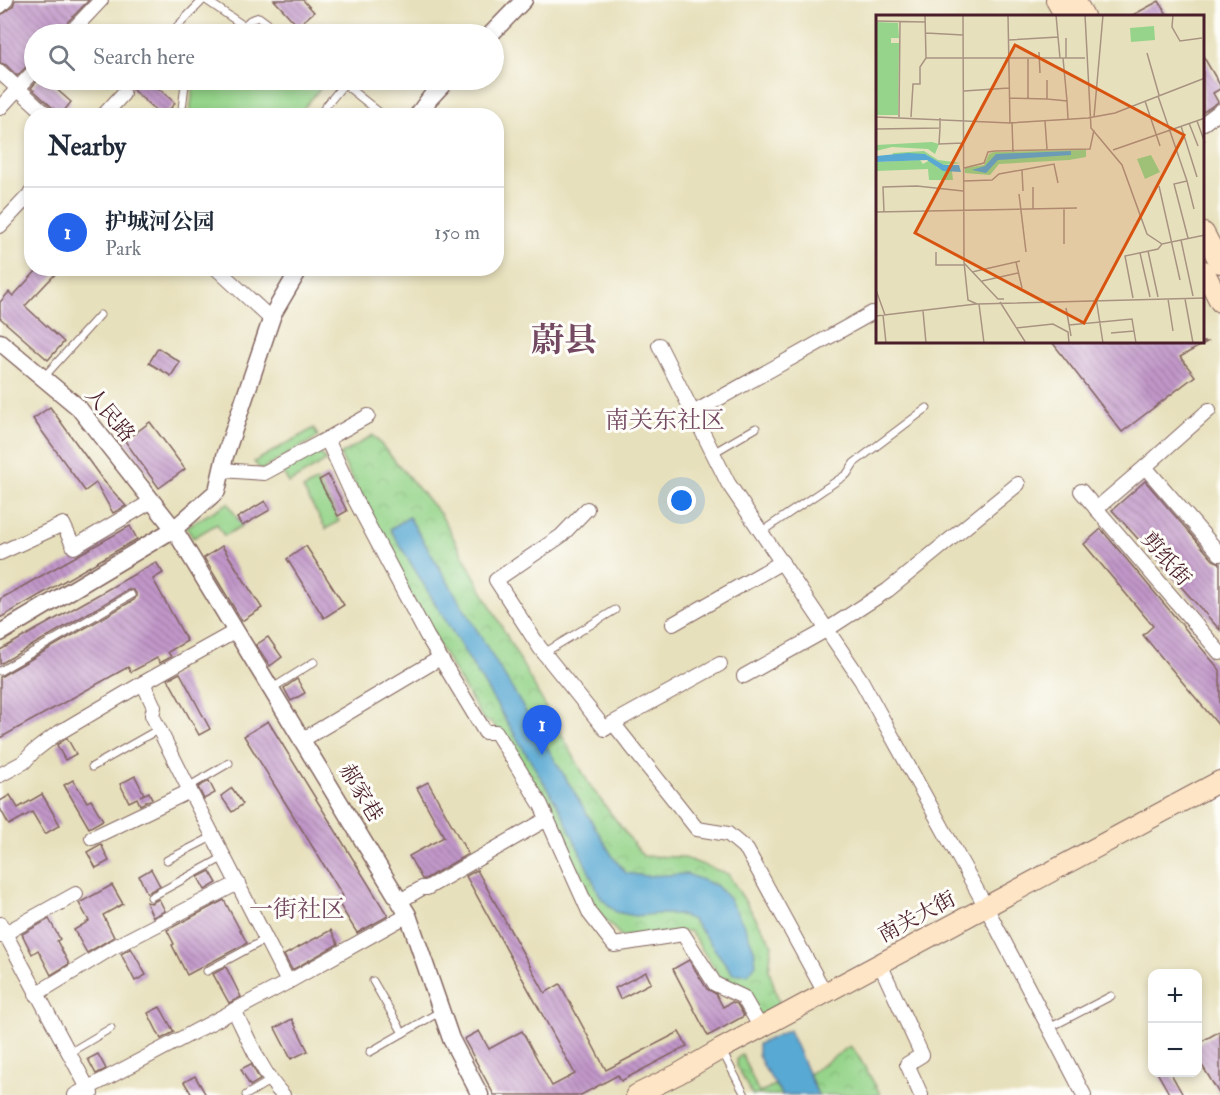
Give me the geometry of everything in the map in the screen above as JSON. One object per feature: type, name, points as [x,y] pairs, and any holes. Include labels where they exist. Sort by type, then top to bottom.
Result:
[{"type":"main road","points":[[1065,5],[1082,15]]},
{"type":"main road","points":[[1205,237],[1220,263]]},
{"type":"main road","points":[[1205,275],[1220,302]]},
{"type":"main road","name":"南关大街","points":[[636,1095],[1220,781]]},
{"type":"street","points":[[0,6],[6,0]]},
{"type":"street","points":[[78,24],[101,0]]},
{"type":"street","points":[[501,24],[524,0]]},
{"type":"street","points":[[0,72],[39,108]]},
{"type":"street","points":[[0,108],[24,82]]},
{"type":"street","points":[[423,108],[438,90]]},
{"type":"street","points":[[110,108],[123,94]]},
{"type":"street","points":[[1205,122],[1220,111]]},
{"type":"street","points":[[0,226],[24,200]]},
{"type":"street","points":[[225,276],[271,319]]},
{"type":"street","points":[[0,633],[174,529],[217,491],[225,456],[271,319],[295,276]]},
{"type":"street","points":[[693,413],[872,313]]},
{"type":"street","name":"人民路","points":[[0,342],[78,407],[174,529]]},
{"type":"street","points":[[659,345],[728,483],[861,680],[986,907],[1084,1095]]},
{"type":"street","points":[[1096,509],[1209,410]]},
{"type":"street","points":[[222,470],[264,473],[368,416]]},
{"type":"street","points":[[327,439],[353,496],[440,658],[485,732],[496,732],[541,805],[590,914],[614,945],[683,934],[715,984],[743,997],[761,1028]]},
{"type":"street","points":[[1145,467],[1220,554]]},
{"type":"street","points":[[744,676],[828,629],[888,590],[1018,484]]},
{"type":"street","name":"剪纸街","points":[[1081,491],[1220,653]]},
{"type":"street","points":[[0,553],[63,524],[74,547],[152,501]]},
{"type":"street","points":[[587,509],[561,536],[496,580],[544,653],[605,729],[720,664]]},
{"type":"street","name":"郝家巷","points":[[174,529],[404,908],[451,1040],[480,1095]]},
{"type":"street","points":[[673,624],[782,562]]},
{"type":"street","points":[[0,775],[24,762],[55,735],[236,631]]},
{"type":"street","points":[[302,740],[440,658]]},
{"type":"street","points":[[143,683],[154,707],[152,715],[288,981]]},
{"type":"street","points":[[613,723],[698,829],[728,834],[747,850],[825,993]]},
{"type":"street","points":[[92,838],[189,789]]},
{"type":"street","points":[[75,894],[2,931],[69,1053],[85,1093],[288,981],[404,908],[422,888],[426,888],[547,819]]},
{"type":"street","points":[[36,994],[112,948],[238,883]]},
{"type":"street","points":[[880,964],[922,1055],[907,1064],[921,1095]]},
{"type":"street","points":[[234,1010],[258,1058],[276,1089],[283,1095]]},
{"type":"lane","points":[[180,24],[204,0],[241,24]]},
{"type":"lane","points":[[246,24],[249,20],[259,17],[268,24]]},
{"type":"lane","points":[[182,108],[184,90]]},
{"type":"lane","points":[[323,108],[336,90]]},
{"type":"lane","points":[[351,90],[374,108]]},
{"type":"lane","points":[[42,378],[100,315]]},
{"type":"lane","points":[[761,532],[847,474],[854,463],[927,408]]},
{"type":"lane","points":[[713,453],[756,428]]},
{"type":"lane","points":[[0,671],[131,595]]},
{"type":"lane","points":[[544,653],[615,610]]},
{"type":"lane","points":[[271,689],[314,662]]},
{"type":"lane","points":[[92,766],[159,729]]},
{"type":"lane","points":[[189,789],[229,763]]},
{"type":"lane","points":[[167,861],[214,836]]},
{"type":"lane","points":[[151,897],[224,857]]},
{"type":"lane","points":[[207,971],[266,939]]},
{"type":"lane","points":[[373,981],[403,1033]]},
{"type":"lane","points":[[1049,1028],[1111,996]]},
{"type":"lane","points":[[370,1052],[441,1011]]},
{"type":"lane","points":[[69,1053],[111,1028]]},
{"type":"lane","points":[[721,1049],[745,1095]]},
{"type":"lane","points":[[246,1095],[271,1080]]},
{"type":"green space","points":[[193,90],[319,90],[304,108],[191,108]]},
{"type":"green space","points":[[314,428],[318,437],[261,470],[254,462]]},
{"type":"green space","points":[[373,435],[441,515],[591,787],[643,856],[682,857],[728,874],[772,944],[769,970],[780,1005],[759,1016],[743,989],[723,982],[690,931],[622,937],[598,912],[582,885],[549,815],[492,722],[484,721],[423,619],[340,455]]},
{"type":"green space","points":[[318,449],[326,461],[289,483],[282,471]]},
{"type":"green space","points":[[317,481],[339,521],[326,529],[303,489]]},
{"type":"green space","points":[[228,503],[242,526],[224,536],[217,524],[193,538],[186,527]]},
{"type":"green space","points":[[850,1046],[881,1095],[818,1095],[809,1074]]},
{"type":"green space","points":[[742,1054],[759,1093],[775,1085],[782,1095],[752,1095],[737,1066],[737,1059]]},
{"type":"water","points":[[409,517],[613,857],[626,873],[646,876],[687,874],[717,886],[729,899],[754,949],[756,964],[748,974],[733,974],[693,920],[677,914],[635,916],[616,912],[601,898],[561,811],[390,529]]},
{"type":"water","points":[[789,1030],[818,1095],[782,1095],[758,1055],[758,1044]]},
{"type":"building","points":[[15,0],[89,0],[66,24],[24,24],[24,69],[17,76],[6,65],[0,63],[0,15],[13,6]]},
{"type":"building","points":[[274,0],[303,0],[314,12],[300,24],[296,24]]},
{"type":"building","points":[[1159,1],[1167,15],[1133,15]]},
{"type":"building","points":[[1205,59],[1220,85],[1220,89],[1213,93],[1218,102],[1205,111]]},
{"type":"building","points":[[33,90],[57,90],[71,102],[66,108],[53,108]]},
{"type":"building","points":[[133,90],[160,90],[175,103],[171,108],[153,108]]},
{"type":"building","points":[[32,276],[53,276],[25,306],[64,342],[48,360],[0,318],[0,302],[9,292],[13,296]]},
{"type":"building","points":[[1054,344],[1203,344],[1180,357],[1195,376],[1122,432]]},
{"type":"building","points":[[158,348],[180,362],[171,376],[149,363]]},
{"type":"building","points":[[50,407],[102,479],[126,506],[113,513],[96,483],[85,491],[33,419]]},
{"type":"building","points":[[150,422],[185,469],[159,488],[125,441]]},
{"type":"building","points":[[328,475],[347,511],[338,516],[319,480]]},
{"type":"building","points":[[1145,481],[1213,560],[1220,563],[1220,630],[1112,510]]},
{"type":"building","points":[[265,501],[270,510],[242,526],[237,518]]},
{"type":"building","points":[[130,526],[137,539],[0,618],[0,599]]},
{"type":"building","points":[[1101,529],[1220,670],[1220,727],[1143,635],[1153,626],[1084,544]]},
{"type":"building","points":[[222,546],[262,608],[242,621],[204,558]]},
{"type":"building","points":[[306,546],[344,605],[324,618],[287,559]]},
{"type":"building","points":[[156,562],[163,573],[153,579],[187,641],[168,652],[171,657],[160,663],[157,658],[131,672],[128,667],[0,738],[0,677],[134,600],[136,593],[128,590],[0,664],[0,650]]},
{"type":"building","points":[[268,637],[282,657],[270,666],[256,645]]},
{"type":"building","points":[[180,673],[210,729],[199,735],[168,679]]},
{"type":"building","points":[[297,679],[305,693],[291,701],[284,688]]},
{"type":"building","points":[[268,721],[388,916],[357,933],[336,899],[343,896],[244,736]]},
{"type":"building","points":[[67,738],[76,754],[65,760],[57,745]]},
{"type":"building","points":[[135,776],[144,794],[140,796],[149,792],[152,799],[140,805],[137,798],[129,802],[120,784]]},
{"type":"building","points":[[73,780],[87,802],[91,800],[103,820],[89,828],[64,785]]},
{"type":"building","points":[[209,781],[215,793],[204,799],[198,787]]},
{"type":"building","points":[[428,782],[468,854],[422,879],[409,856],[444,837],[417,788]]},
{"type":"building","points":[[232,788],[243,804],[232,812],[221,796]]},
{"type":"building","points":[[42,794],[60,825],[45,834],[32,812],[9,825],[0,808],[0,801],[10,795],[18,808]]},
{"type":"building","points":[[101,844],[109,861],[96,868],[87,852]]},
{"type":"building","points":[[151,869],[160,886],[147,893],[139,876]]},
{"type":"building","points":[[477,870],[545,993],[560,984],[606,1070],[679,1032],[687,1046],[621,1081],[618,1075],[581,1095],[494,1095],[464,1039],[479,1031],[489,1049],[522,1031],[552,1086],[575,1074],[466,876]]},
{"type":"building","points":[[210,871],[217,883],[205,890],[198,877]]},
{"type":"building","points":[[112,885],[123,904],[103,915],[114,937],[87,953],[74,930],[89,921],[79,903]]},
{"type":"building","points":[[159,899],[165,911],[153,917],[146,902],[151,903]]},
{"type":"building","points":[[224,900],[247,943],[187,975],[167,930]]},
{"type":"building","points":[[49,919],[60,939],[57,941],[69,964],[51,975],[38,950],[32,954],[22,934]]},
{"type":"building","points":[[331,930],[338,944],[292,970],[284,955]]},
{"type":"building","points":[[131,948],[146,975],[135,981],[121,954]]},
{"type":"building","points":[[689,960],[707,989],[716,994],[723,1007],[732,1002],[737,1004],[744,1016],[708,1036],[673,969]]},
{"type":"building","points":[[226,967],[241,997],[229,1003],[213,974]]},
{"type":"building","points":[[646,972],[651,983],[620,999],[615,988]]},
{"type":"building","points":[[160,1007],[174,1032],[161,1039],[148,1013]]},
{"type":"building","points":[[292,1019],[308,1051],[291,1059],[275,1028]]},
{"type":"building","points":[[1220,1031],[1220,1095],[1202,1065],[1202,1041]]},
{"type":"building","points":[[98,1054],[106,1069],[96,1074],[88,1059]]},
{"type":"building","points":[[251,1064],[260,1080],[250,1086],[241,1069]]},
{"type":"building","points":[[195,1076],[206,1095],[192,1095],[184,1082]]},
{"type":"building","points":[[1160,1077],[1173,1077],[1183,1095],[1170,1095]]},
{"type":"place","name":"护城河公园","points":[[542,755]]},
{"type":"district","name":"蔚县","points":[[564,340]]},
{"type":"district","name":"南关东社区","points":[[665,420]]},
{"type":"district","name":"一街社区","points":[[297,909]]}]
